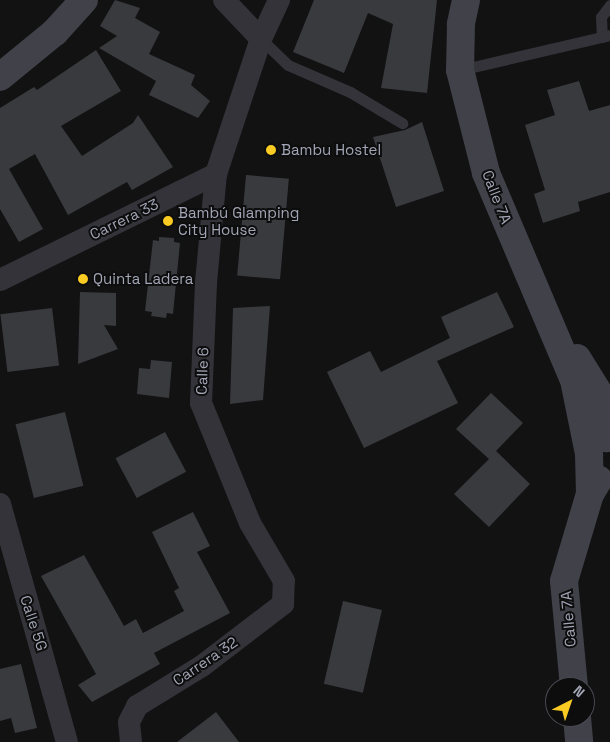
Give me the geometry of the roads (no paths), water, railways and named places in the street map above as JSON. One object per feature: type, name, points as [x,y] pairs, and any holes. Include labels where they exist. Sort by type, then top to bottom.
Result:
[{"type":"main road","points":[[0,77],[55,32],[84,0]]},
{"type":"main road","name":"Calle 7A","points":[[466,0],[461,24],[461,62],[486,173],[557,334],[601,411],[589,454],[590,494],[564,581],[573,677]]},
{"type":"main road","points":[[578,727],[579,742]]},
{"type":"street","points":[[224,0],[261,39]]},
{"type":"street","points":[[216,174],[261,39],[279,0]]},
{"type":"street","name":"Carrera 33","points":[[0,280],[216,174]]},
{"type":"street","name":"Calle 6","points":[[216,174],[206,283],[201,403],[250,524],[284,580]]},
{"type":"street","name":"Calle 5G","points":[[0,504],[67,742]]},
{"type":"street","name":"Carrera 32","points":[[131,742],[129,722],[137,706],[202,666],[270,616],[283,604],[284,580]]},
{"type":"lane","points":[[461,62],[606,36],[600,17],[610,5]]},
{"type":"lane","points":[[261,39],[288,65],[350,92],[402,123]]},
{"type":"place","name":"Bambu Hostel","points":[[271,150]]},
{"type":"place","name":"Bambú Glamping City House","points":[[168,221]]},
{"type":"place","name":"Quinta Ladera","points":[[83,279]]}]
